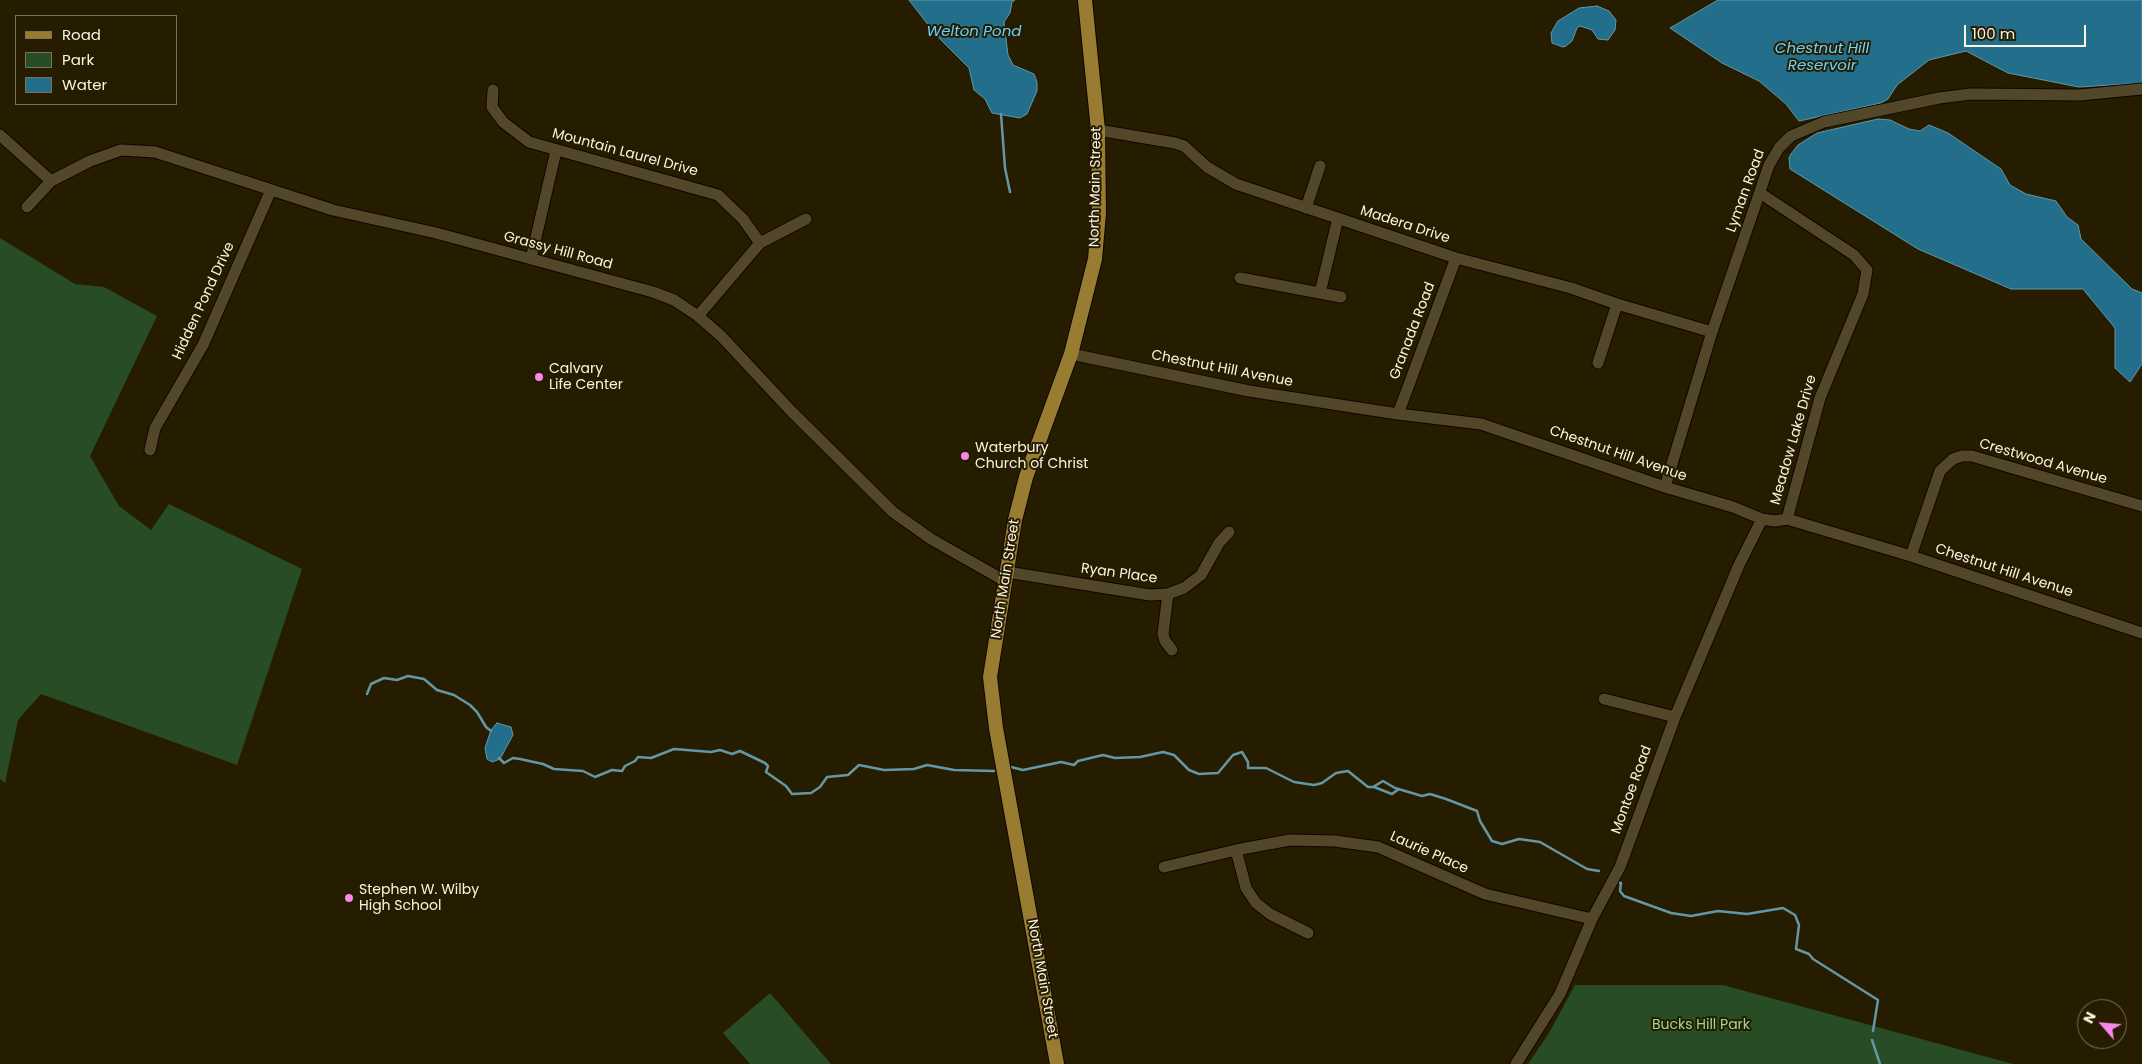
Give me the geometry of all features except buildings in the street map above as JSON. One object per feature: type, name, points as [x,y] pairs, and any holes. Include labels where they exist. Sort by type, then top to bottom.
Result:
[{"type":"main road","name":"North Main Street","points":[[1057,1064],[996,728],[990,677],[1015,520],[1026,477],[1071,354],[1095,258],[1099,213],[1098,130],[1093,101],[1092,56],[1085,0]]},
{"type":"street","name":"Lyman Road","points":[[1664,487],[1712,332],[1769,165],[1779,148],[1801,131],[1824,122],[1955,96],[2080,95],[2142,89]]},
{"type":"street","name":"Mountain Laurel Drive","points":[[493,90],[492,107],[503,122],[528,142],[718,195],[743,219],[760,243]]},
{"type":"street","name":"Madera Drive","points":[[1098,130],[1175,142],[1184,146],[1208,167],[1236,184],[1456,258],[1571,288],[1617,304],[1712,332]]},
{"type":"street","points":[[0,135],[51,181]]},
{"type":"street","name":"Grassy Hill Road","points":[[27,207],[51,181],[90,161],[121,150],[142,150],[185,160],[333,210],[436,233],[653,292],[674,300],[698,316],[721,336],[791,411],[893,512],[925,536],[1006,577]]},
{"type":"street","points":[[531,259],[556,151]]},
{"type":"street","points":[[1306,208],[1320,166]]},
{"type":"street","name":"Hidden Pond Drive","points":[[150,450],[155,428],[203,345],[271,190]]},
{"type":"street","name":"Meadow Lake Drive","points":[[1760,193],[1854,255],[1867,270],[1863,294],[1820,398],[1787,519]]},
{"type":"street","points":[[1320,293],[1338,218]]},
{"type":"street","points":[[698,316],[760,243],[806,219]]},
{"type":"street","name":"Granada Road","points":[[1398,414],[1456,258]]},
{"type":"street","points":[[1240,278],[1341,297]]},
{"type":"street","points":[[1598,363],[1617,304]]},
{"type":"street","name":"Chestnut Hill Avenue","points":[[1071,354],[1249,391],[1490,426],[1664,487],[1733,507],[1762,519],[1775,521],[1787,519],[1911,556],[2142,633]]},
{"type":"street","name":"Crestwood Avenue","points":[[1911,556],[1940,471],[1953,459],[1962,456],[1972,456],[2142,506]]},
{"type":"street","name":"Montoe Road","points":[[1516,1064],[1560,994],[1592,919],[1620,867],[1675,717],[1739,565],[1762,519]]},
{"type":"street","name":"Ryan Place","points":[[1006,577],[1150,595],[1168,594],[1184,588],[1201,575],[1219,543],[1229,532]]},
{"type":"street","points":[[1168,594],[1164,634],[1165,641],[1172,650]]},
{"type":"street","points":[[1604,699],[1675,717]]},
{"type":"street","name":"Laurie Place","points":[[1164,867],[1236,850],[1290,840],[1335,841],[1378,847],[1486,894],[1592,919]]},
{"type":"street","points":[[1236,850],[1246,888],[1256,903],[1270,914],[1308,933]]},
{"type":"green space","points":[[0,238],[75,284],[104,287],[157,316],[90,456],[119,506],[151,530],[169,504],[302,569],[237,765],[41,694],[18,720],[5,783],[0,779]]},
{"type":"green space","name":"Bucks Hill Park","points":[[1575,985],[1723,985],[2013,1064],[1528,1064],[1549,1033]]},
{"type":"green space","points":[[770,993],[831,1064],[750,1064],[723,1033]]},
{"type":"water","name":"Welton Pond","points":[[909,0],[1015,0],[1012,2],[1010,13],[1004,22],[1008,55],[1013,65],[1034,74],[1037,82],[1037,91],[1027,114],[1020,118],[992,113],[985,99],[974,90],[969,68],[936,35]]},
{"type":"water","name":"Chestnut Hill Reservoir","points":[[1718,0],[2142,0],[2142,83],[2079,87],[2008,73],[1966,51],[1929,60],[1897,85],[1888,99],[1881,103],[1799,121],[1786,104],[1759,81],[1722,63],[1670,28]]},
{"type":"water","points":[[1597,6],[1609,11],[1616,20],[1615,30],[1608,40],[1598,39],[1592,30],[1580,26],[1577,28],[1572,41],[1566,46],[1563,47],[1552,43],[1551,33],[1558,21],[1579,8]]},
{"type":"water","points":[[1878,119],[1890,120],[1909,129],[1920,131],[1929,125],[1948,133],[2001,169],[2010,185],[2026,194],[2056,201],[2067,217],[2078,225],[2081,239],[2132,289],[2142,293],[2142,364],[2130,382],[2115,368],[2115,328],[2083,289],[2011,289],[1918,249],[1790,169],[1789,158],[1791,154],[1798,145],[1817,133]]},
{"type":"water","points":[[497,723],[511,727],[513,735],[500,759],[492,762],[487,759],[485,748],[491,730]]},
{"type":"waterway","points":[[1001,114],[1005,168],[1010,192]]},
{"type":"waterway","points":[[367,694],[371,684],[384,678],[397,680],[408,676],[424,679],[437,690],[454,695],[470,705],[491,731]]},
{"type":"waterway","points":[[499,758],[504,763],[513,758],[520,759],[543,764],[554,769],[583,771],[595,777],[612,770],[622,771],[625,766],[635,761],[638,757],[651,758],[674,749],[711,752],[720,750],[732,754],[740,751],[765,763],[768,766],[766,772],[786,786],[792,794],[811,793],[820,787],[827,777],[848,775],[859,765],[884,770],[914,769],[927,765],[954,770],[994,771]]},
{"type":"waterway","points":[[1011,767],[1023,770],[1061,762],[1074,765],[1078,761],[1103,755],[1115,758],[1140,757],[1163,752],[1174,755],[1189,770],[1199,774],[1218,773],[1233,755],[1242,752],[1248,762],[1248,768],[1266,768],[1294,782],[1314,785],[1322,783],[1336,773],[1348,771],[1368,787],[1373,787],[1383,781],[1395,788],[1422,796],[1430,794],[1446,799],[1477,811],[1480,821],[1492,841],[1502,844],[1519,839],[1540,842],[1587,869],[1599,871]]},
{"type":"waterway","points":[[1374,787],[1392,794],[1399,789]]},
{"type":"waterway","points":[[1618,882],[1621,883],[1620,891],[1624,896],[1671,913],[1691,916],[1718,911],[1747,914],[1783,908],[1795,915],[1799,925],[1796,949],[1809,954],[1813,959],[1878,1000],[1873,1031]]},
{"type":"waterway","points":[[1872,1040],[1880,1064]]},
{"type":"place","name":"Calvary Life Center","points":[[539,377]]},
{"type":"place","name":"Waterbury Church of Christ","points":[[965,456]]},
{"type":"place","name":"Stephen W. Wilby High School","points":[[349,898]]}]
